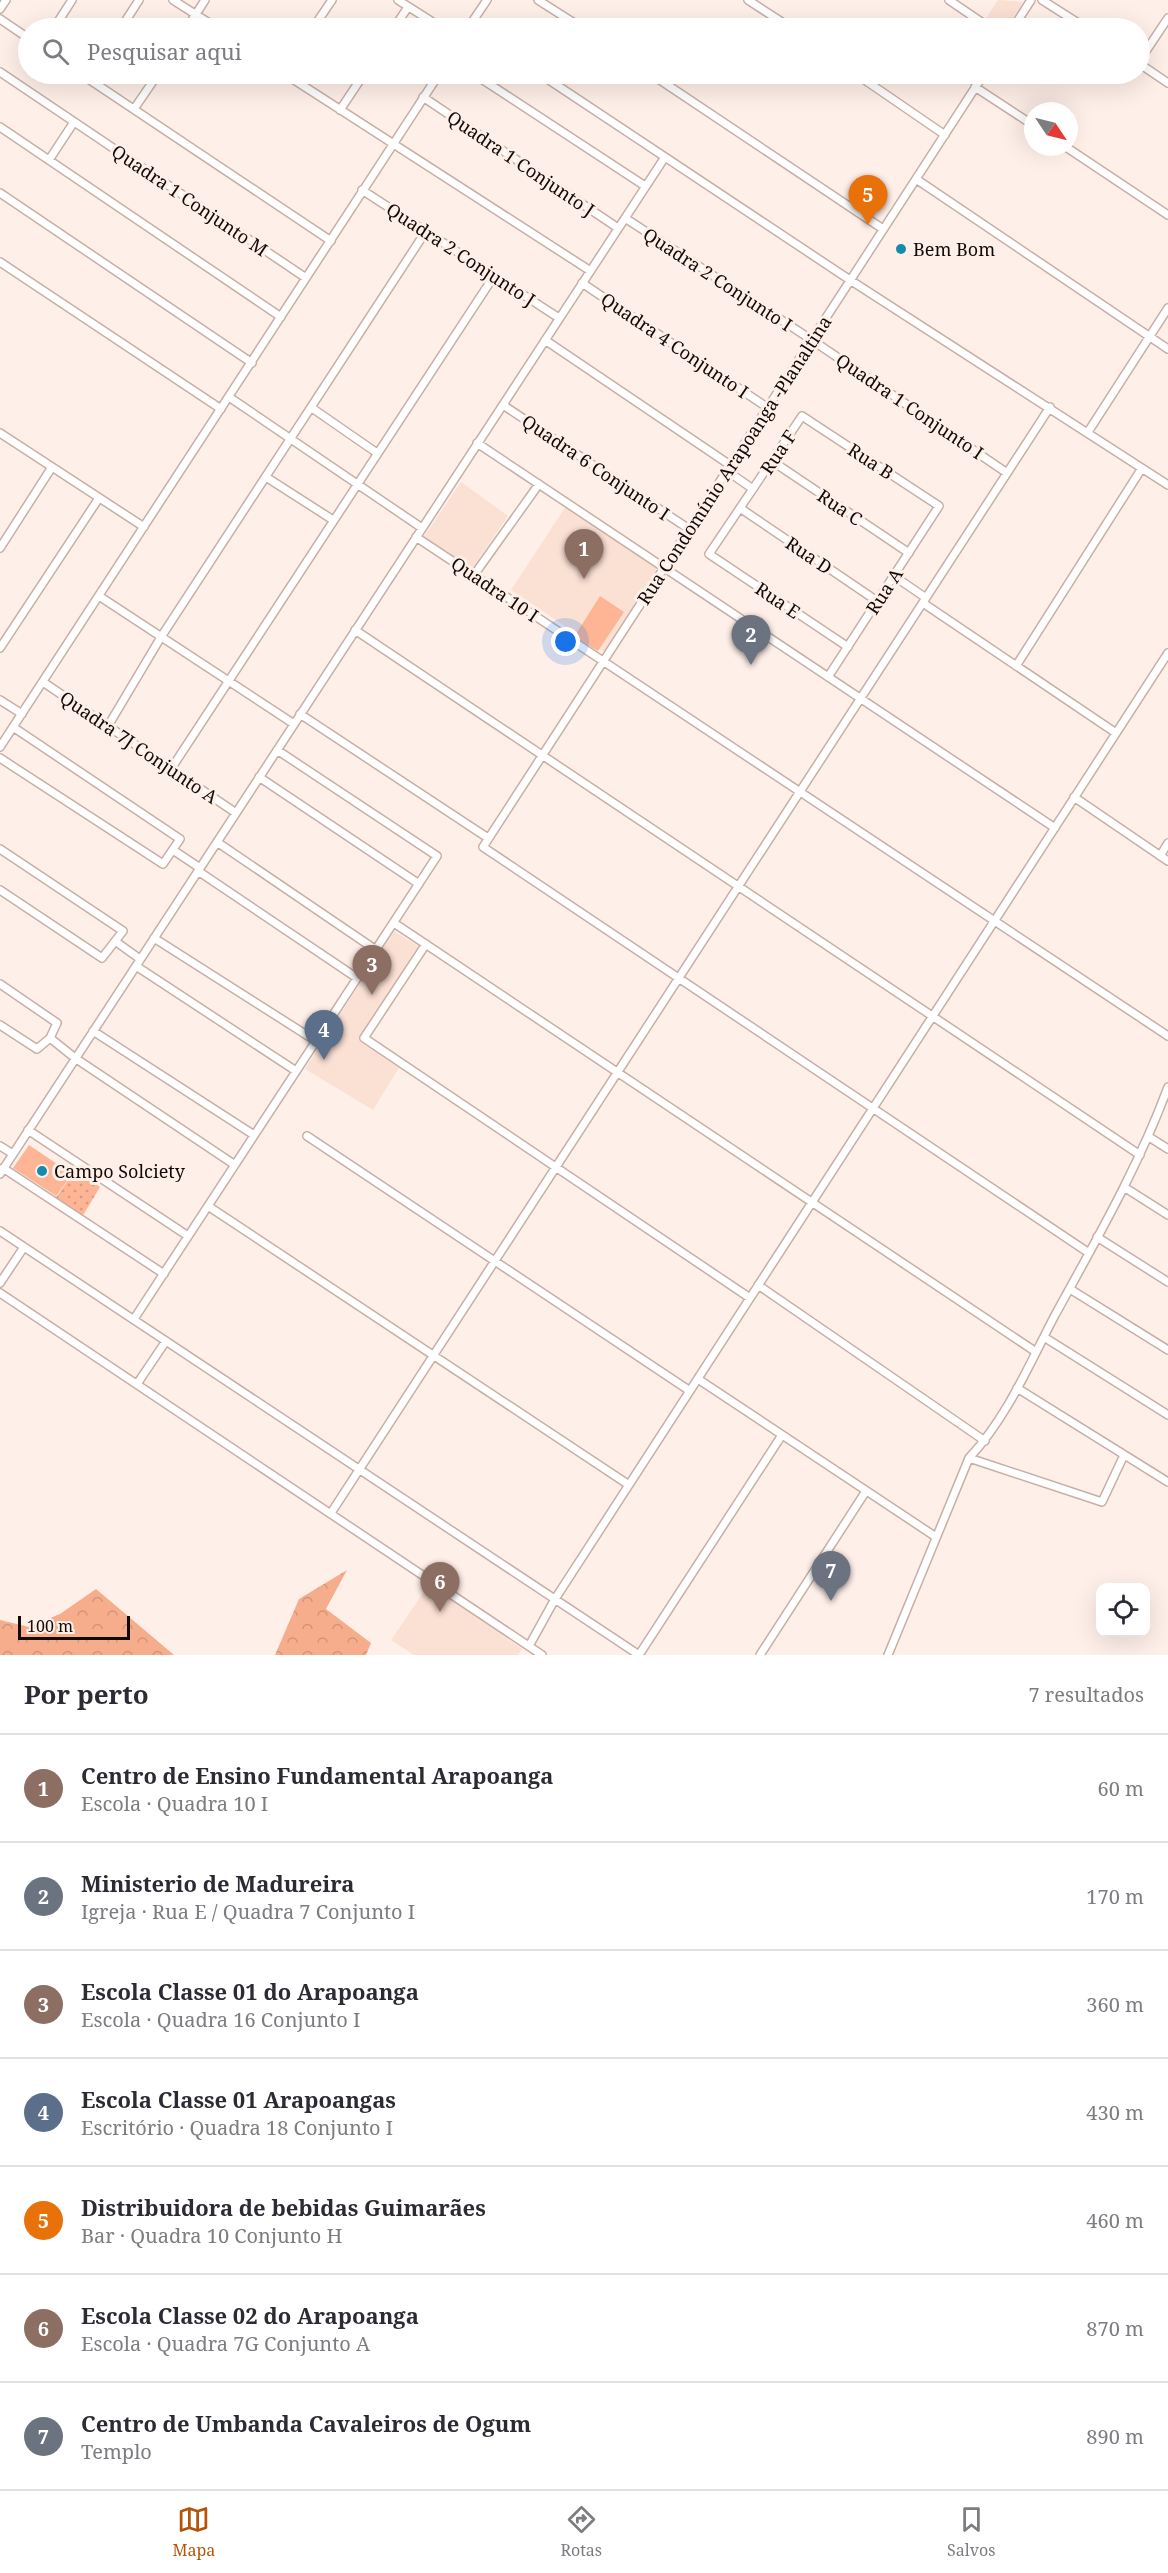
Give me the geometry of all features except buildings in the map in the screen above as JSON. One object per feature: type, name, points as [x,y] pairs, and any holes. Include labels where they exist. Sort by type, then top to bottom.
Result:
[{"type":"street","points":[[0,9],[6,0]]},
{"type":"street","points":[[60,18],[72,0]]},
{"type":"street","points":[[128,18],[140,0]]},
{"type":"street","points":[[173,0],[201,18]]},
{"type":"street","points":[[194,18],[205,0]]},
{"type":"street","points":[[320,18],[332,0]]},
{"type":"street","points":[[398,0],[426,18]]},
{"type":"street","points":[[476,18],[487,0]]},
{"type":"street","points":[[538,0],[566,18]]},
{"type":"street","points":[[748,0],[776,18]]},
{"type":"street","points":[[949,0],[975,18]]},
{"type":"street","points":[[1019,18],[1031,0]]},
{"type":"street","points":[[1042,0],[1070,18]]},
{"type":"street","points":[[401,18],[408,7]]},
{"type":"street","points":[[1150,46],[1168,18]]},
{"type":"street","points":[[0,19],[18,31]]},
{"type":"street","points":[[1150,69],[1168,82]]},
{"type":"street","name":"Quadra 1 Conjunto M","points":[[0,72],[306,278]]},
{"type":"street","points":[[101,84],[134,109],[331,241]]},
{"type":"street","points":[[134,109],[151,84]]},
{"type":"street","points":[[300,84],[589,270]]},
{"type":"street","points":[[340,110],[357,84]]},
{"type":"street","points":[[0,747],[432,84]]},
{"type":"street","points":[[489,84],[645,186]]},
{"type":"street","points":[[555,84],[850,280],[1168,485]]},
{"type":"street","points":[[666,84],[884,229]]},
{"type":"street","points":[[871,84],[945,135]]},
{"type":"street","name":"Rua Condomínio Arapoanga -Planaltina","points":[[679,978],[483,847],[977,84]]},
{"type":"street","points":[[975,87],[1024,119]]},
{"type":"street","name":"Quadra 1 Conjunto J","points":[[423,97],[618,228]]},
{"type":"street","points":[[50,160],[74,122]]},
{"type":"street","points":[[0,127],[281,317]]},
{"type":"street","points":[[1078,155],[1168,215]]},
{"type":"street","points":[[164,1274],[2,1171],[664,157]]},
{"type":"street","points":[[916,180],[1168,349]]},
{"type":"street","name":"Quadra 2 Conjunto J","points":[[362,190],[559,318]]},
{"type":"street","points":[[0,193],[252,363]]},
{"type":"street","name":"Quadra 2 Conjunto I","points":[[625,218],[812,340]]},
{"type":"street","points":[[108,726],[161,637],[426,231]]},
{"type":"street","points":[[0,262],[221,409]]},
{"type":"street","points":[[171,768],[494,276]]},
{"type":"street","name":"Quadra 4 Conjunto I","points":[[582,283],[768,408]]},
{"type":"street","points":[[1088,432],[1168,308]]},
{"type":"street","name":"Rua F","points":[[545,340],[728,468],[753,489]]},
{"type":"street","name":"Quadra 1 Conjunto I","points":[[812,340],[1007,473]]},
{"type":"street","points":[[229,397],[422,528]]},
{"type":"street","name":"Quadra 6 Conjunto I","points":[[503,405],[689,529]]},
{"type":"street","points":[[331,1513],[1050,407]]},
{"type":"street","points":[[312,408],[376,453]]},
{"type":"street","name":"Rua F","points":[[709,554],[802,416]]},
{"type":"street","name":"Rua B","points":[[802,416],[939,506]]},
{"type":"street","points":[[1,436],[144,527]]},
{"type":"street","points":[[477,443],[1055,828]]},
{"type":"street","name":"Rua C","points":[[772,461],[909,553]]},
{"type":"street","points":[[0,548],[52,467]]},
{"type":"street","points":[[1016,666],[1142,468]]},
{"type":"street","points":[[266,477],[333,520]]},
{"type":"street","points":[[474,575],[539,484]]},
{"type":"street","points":[[0,648],[99,498]]},
{"type":"street","name":"Rua A","points":[[828,677],[939,506]]},
{"type":"street","name":"Rua D","points":[[740,508],[877,601]]},
{"type":"street","name":"Quadra 10 I","points":[[416,537],[1168,1036]]},
{"type":"street","name":"Rua E","points":[[709,554],[848,646]]},
{"type":"street","points":[[894,576],[924,601],[1116,733]]},
{"type":"street","points":[[99,596],[294,724]]},
{"type":"street","points":[[355,630],[1140,1155]]},
{"type":"street","points":[[529,1646],[555,1599],[1168,653]]},
{"type":"street","name":"Quadra 7J Conjunto A","points":[[43,682],[236,813]]},
{"type":"street","points":[[0,700],[22,714]]},
{"type":"street","points":[[300,714],[488,838]]},
{"type":"street","points":[[0,758],[162,864],[180,838],[13,727]]},
{"type":"street","points":[[134,1319],[437,856],[277,750]]},
{"type":"street","points":[[259,777],[419,884]]},
{"type":"street","points":[[1074,797],[1168,861]]},
{"type":"street","points":[[217,842],[376,950]]},
{"type":"street","points":[[1160,855],[1168,843]]},
{"type":"street","points":[[0,849],[123,931],[102,958],[0,890]]},
{"type":"street","points":[[172,850],[357,978]]},
{"type":"street","points":[[394,923],[1036,1352]]},
{"type":"street","points":[[154,938],[316,1041]]},
{"type":"street","points":[[115,941],[138,962],[296,1071]]},
{"type":"street","points":[[426,944],[364,1038],[750,1298]]},
{"type":"street","points":[[679,978],[1089,1253]]},
{"type":"street","points":[[0,984],[57,1023],[50,1038],[37,1049],[0,1025]]},
{"type":"street","points":[[93,1031],[254,1135]]},
{"type":"street","points":[[50,1038],[75,1058],[235,1166]]},
{"type":"street","points":[[888,1655],[969,1458],[986,1441],[1017,1388],[1124,1187],[1149,1137],[1168,1087]]},
{"type":"street","points":[[28,1130],[188,1236]]},
{"type":"street","points":[[307,1136],[690,1391]]},
{"type":"street","points":[[1149,1137],[1168,1149]]},
{"type":"street","points":[[0,1146],[13,1154]]},
{"type":"street","points":[[1124,1187],[1168,1215]]},
{"type":"street","points":[[208,1206],[629,1485]]},
{"type":"street","points":[[0,1231],[639,1655],[782,1435]]},
{"type":"street","points":[[1097,1237],[1168,1282]]},
{"type":"street","points":[[0,1283],[24,1247]]},
{"type":"street","points":[[758,1285],[986,1441]]},
{"type":"street","points":[[1070,1289],[1168,1350]]},
{"type":"street","points":[[0,1293],[543,1655]]},
{"type":"street","points":[[1044,1337],[1168,1415]]},
{"type":"street","points":[[137,1384],[165,1341]]},
{"type":"street","points":[[698,1379],[936,1538]]},
{"type":"street","points":[[1017,1388],[1168,1482]]},
{"type":"street","points":[[969,1458],[1102,1502],[1124,1455]]},
{"type":"street","points":[[760,1655],[866,1491]]},
{"type":"shaded area","points":[[998,0],[1023,2],[1013,18],[986,18]]},
{"type":"shaded area","points":[[461,482],[508,516],[471,570],[423,538]]},
{"type":"shaded area","points":[[566,506],[658,567],[604,652],[511,590]]},
{"type":"shaded area","points":[[600,596],[624,612],[598,651],[574,637]]},
{"type":"shaded area","points":[[394,931],[421,948],[360,1042],[399,1068],[373,1110],[305,1069]]},
{"type":"shaded area","name":"Campo Solciety","points":[[29,1145],[72,1174],[56,1196],[13,1168]]},
{"type":"shaded area","points":[[75,1170],[100,1187],[82,1217],[55,1199]]},
{"type":"shaded area","points":[[429,1584],[522,1649],[518,1655],[414,1655],[391,1640]]},
{"type":"green space","points":[[347,1570],[326,1609],[371,1643],[366,1655],[275,1655],[299,1599]]},
{"type":"green space","points":[[96,1589],[174,1655],[0,1655],[0,1620],[29,1627],[60,1614]]},
{"type":"place","name":"Distribuidora de bebidas Guimarães","points":[[868,225]]},
{"type":"place","name":"Bem Bom","points":[[901,249]]},
{"type":"place","name":"Centro de Ensino Fundamental Arapoanga","points":[[584,579]]},
{"type":"place","name":"Ministerio de Madureira","points":[[751,665]]},
{"type":"place","name":"Escola Classe 01 do Arapoanga","points":[[372,995]]},
{"type":"place","name":"Escola Classe 01 Arapoangas","points":[[324,1060]]},
{"type":"place","name":"Campo Solciety","points":[[42,1171]]},
{"type":"place","name":"Centro de Umbanda Cavaleiros de Ogum","points":[[831,1601]]},
{"type":"place","name":"Escola Classe 02 do Arapoanga","points":[[440,1612]]}]
